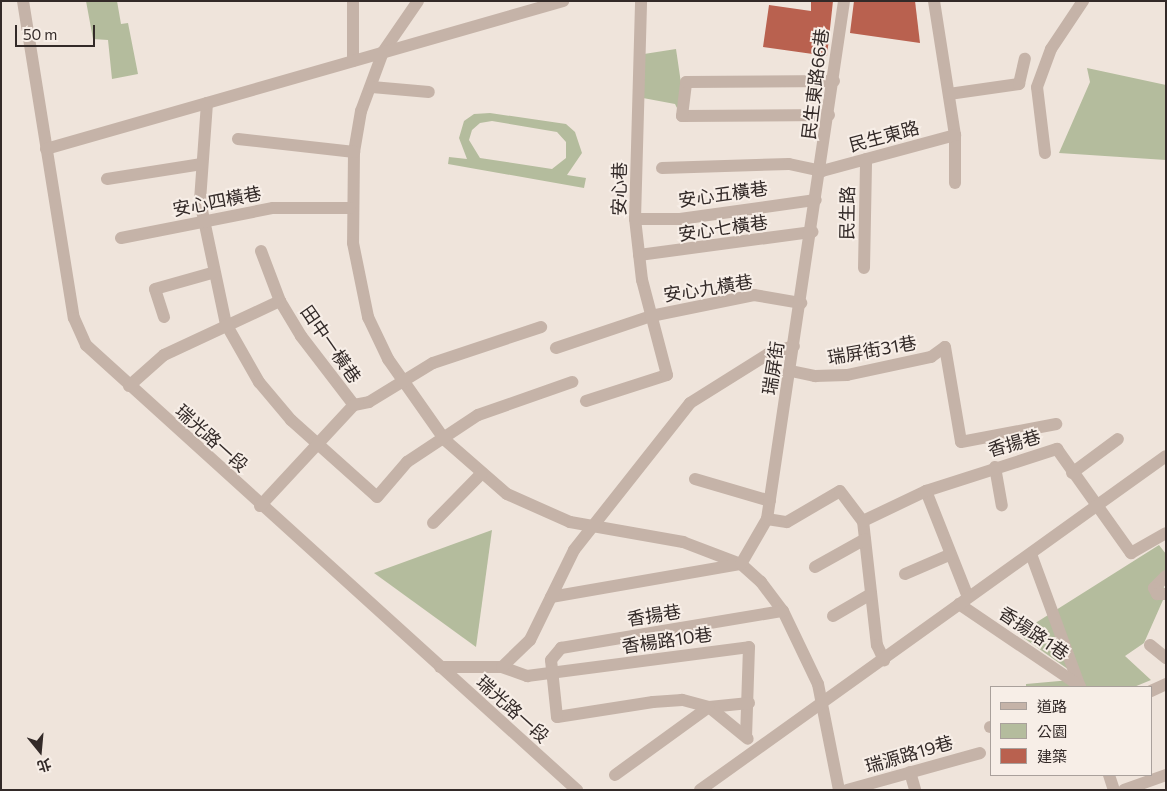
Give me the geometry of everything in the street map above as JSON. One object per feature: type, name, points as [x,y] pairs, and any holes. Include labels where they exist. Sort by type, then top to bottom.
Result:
[{"type":"street","name":"瑞光路一段","points":[[23,1],[46,149],[78,332],[130,386],[260,506],[577,790]]},
{"type":"street","points":[[352,1],[353,61]]},
{"type":"street","points":[[418,1],[383,52],[361,112],[354,152],[350,208],[368,317],[402,382],[445,440],[507,494],[591,526],[683,542],[741,564],[783,611],[823,702],[839,790]]},
{"type":"street","points":[[46,149],[563,1]]},
{"type":"street","name":"安心巷","points":[[586,402],[667,374],[651,316],[639,255],[635,219],[641,1]]},
{"type":"street","name":"民生東路66巷","points":[[822,171],[844,1]]},
{"type":"street","points":[[934,1],[955,136],[955,183]]},
{"type":"street","points":[[1045,153],[1037,87],[1051,49],[1082,1]]},
{"type":"street","points":[[949,94],[1019,84],[1025,60]]},
{"type":"street","points":[[829,115],[682,116],[686,82],[834,81]]},
{"type":"street","points":[[372,86],[429,92]]},
{"type":"street","points":[[207,103],[202,164],[202,222],[212,273],[226,324],[259,382],[313,445],[377,497],[407,462],[445,440],[478,415],[572,382]]},
{"type":"street","name":"民生東路","points":[[822,171],[955,136]]},
{"type":"street","points":[[238,139],[354,152]]},
{"type":"street","name":"民生路","points":[[864,268],[866,159]]},
{"type":"street","points":[[108,179],[202,164]]},
{"type":"street","points":[[662,168],[788,164],[822,171]]},
{"type":"street","name":"瑞屏街","points":[[741,564],[767,519],[822,171]]},
{"type":"street","name":"安心五橫巷","points":[[635,219],[680,219],[816,200]]},
{"type":"street","name":"安心四橫巷","points":[[121,238],[273,208],[350,208]]},
{"type":"street","name":"安心七橫巷","points":[[639,255],[812,232]]},
{"type":"street","name":"田中一橫巷","points":[[261,251],[280,301],[329,377],[354,405]]},
{"type":"street","points":[[164,317],[155,289],[212,273]]},
{"type":"street","name":"安心九橫巷","points":[[556,348],[651,316],[754,294],[801,303]]},
{"type":"street","name":"田中一橫巷","points":[[130,386],[164,355],[226,324],[280,301]]},
{"type":"street","points":[[402,382],[433,364],[541,327]]},
{"type":"street","points":[[502,667],[530,640],[551,597],[557,578],[591,526],[690,403],[768,354],[794,346]]},
{"type":"street","name":"瑞屏街31巷","points":[[790,371],[815,376],[847,375],[931,357],[945,347],[962,442],[1056,424]]},
{"type":"street","name":"田中一橫巷","points":[[260,506],[313,445],[354,405],[402,382]]},
{"type":"street","points":[[1072,473],[1118,439]]},
{"type":"street","name":"香揚巷","points":[[863,521],[926,491],[994,467],[1057,449],[1094,507],[1131,553],[1166,533]]},
{"type":"street","points":[[700,790],[884,660],[964,600],[1032,554],[1166,456]]},
{"type":"street","points":[[994,467],[1002,505]]},
{"type":"street","points":[[433,523],[482,473]]},
{"type":"street","points":[[695,479],[770,501]]},
{"type":"street","points":[[767,519],[787,522],[840,491],[863,521],[877,645],[884,660]]},
{"type":"street","points":[[926,491],[964,600]]},
{"type":"street","points":[[816,567],[865,539]]},
{"type":"street","points":[[1032,554],[1076,686]]},
{"type":"street","points":[[905,574],[949,555]]},
{"type":"street","name":"香揚巷","points":[[551,597],[741,564]]},
{"type":"street","points":[[1166,576],[1154,588],[1157,594],[1166,594]]},
{"type":"street","points":[[834,616],[871,594]]},
{"type":"street","name":"香揚路1巷","points":[[964,600],[1075,686]]},
{"type":"street","name":"香揚巷","points":[[552,674],[550,660],[561,648],[783,611]]},
{"type":"street","points":[[1150,645],[1166,658]]},
{"type":"street","name":"香楊路10巷","points":[[440,667],[463,665],[502,667],[527,676],[749,646],[749,702],[746,736]]},
{"type":"street","points":[[552,674],[557,717],[653,702],[682,700],[709,707],[749,702]]},
{"type":"street","points":[[1152,691],[1166,684]]},
{"type":"street","points":[[709,707],[746,736],[754,752]]},
{"type":"street","points":[[614,775],[709,707]]},
{"type":"street","name":"瑞源路19巷","points":[[847,790],[980,753]]},
{"type":"street","points":[[910,772],[915,790]]},
{"type":"street","points":[[1124,790],[1166,775]]},
{"type":"street","points":[[1109,776],[1114,790]]},
{"type":"green space","points":[[86,1],[117,1],[121,24],[128,23],[138,74],[112,79],[108,40],[93,39]]},
{"type":"green space","points":[[676,49],[681,83],[678,110],[675,104],[643,98],[644,54]]},
{"type":"green space","points":[[1087,68],[1166,85],[1166,160],[1059,153],[1090,82]]},
{"type":"green space","points":[[490,113],[566,124],[575,132],[582,153],[567,175],[586,178],[584,188],[448,164],[449,157],[467,159],[459,138],[464,121],[474,114]],"holes":[[[492,121],[557,132],[566,142],[566,158],[552,169],[480,158],[469,140],[472,130],[480,123]]]},
{"type":"green space","points":[[492,530],[476,647],[374,573]]},
{"type":"green space","points":[[1159,545],[1166,554],[1163,600],[1144,643],[1125,656],[1151,680],[1136,686],[1026,686],[1026,684],[1082,679],[1018,634]]},
{"type":"building","points":[[811,1],[833,1],[827,56],[763,47],[769,5],[811,11]]},
{"type":"building","points":[[854,1],[915,1],[920,43],[850,33]]}]
